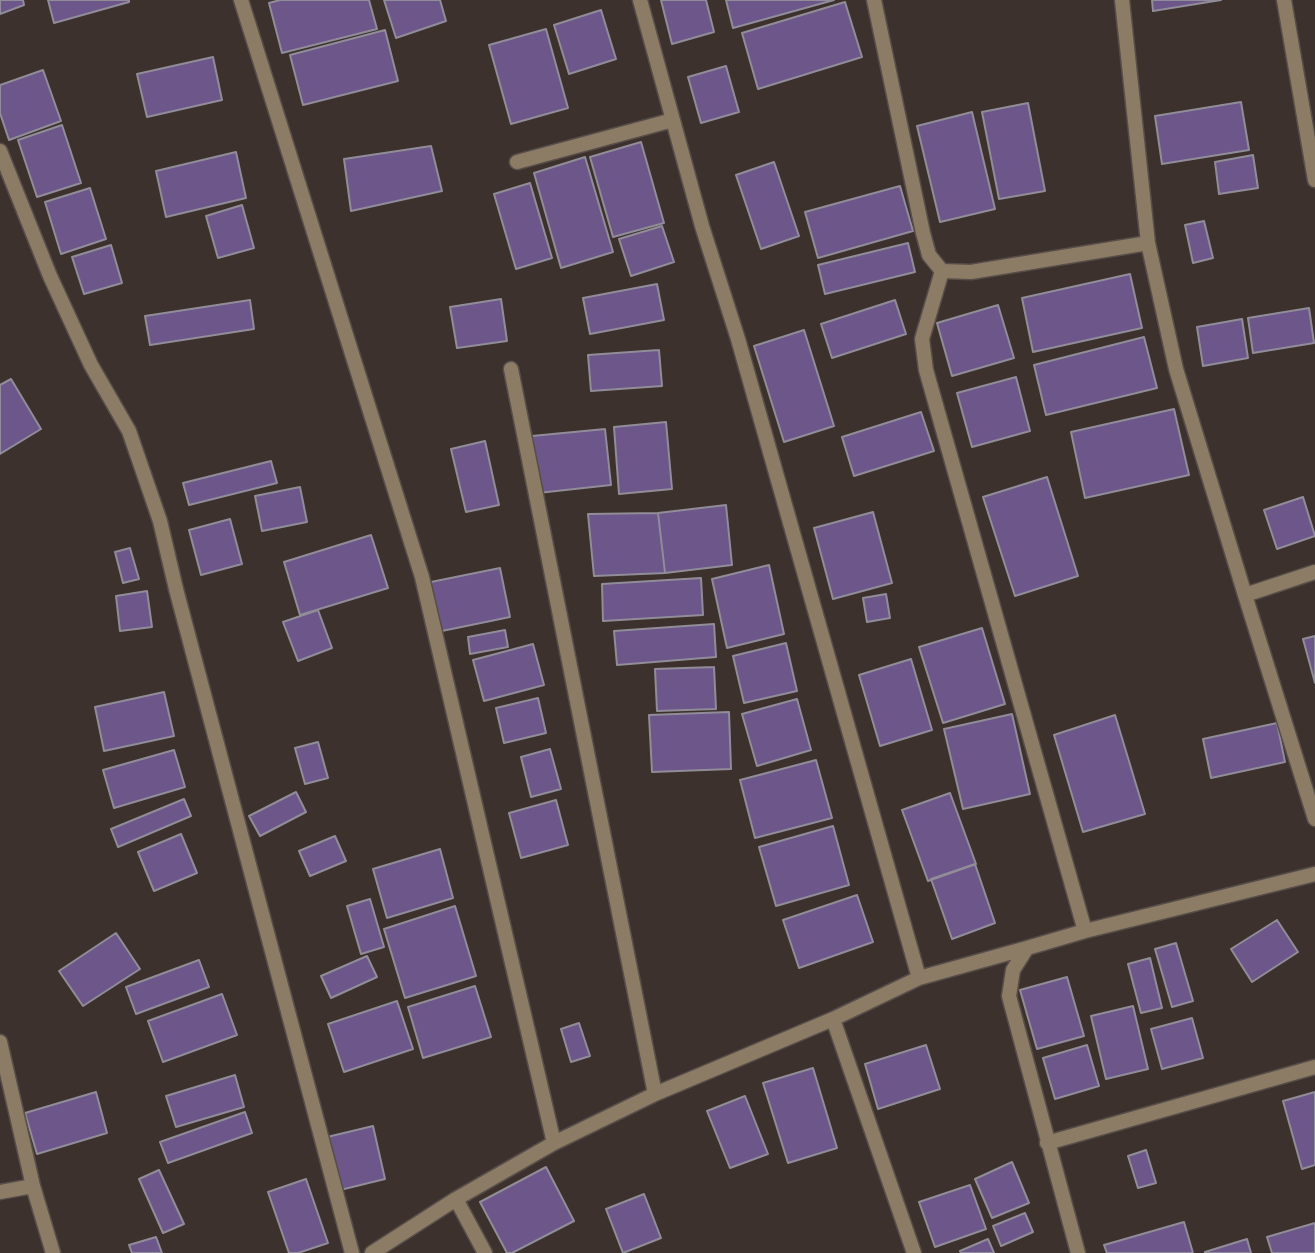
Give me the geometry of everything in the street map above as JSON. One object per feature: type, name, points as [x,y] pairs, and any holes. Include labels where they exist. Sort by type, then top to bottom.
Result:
[{"type":"street","points":[[241,0],[422,577],[554,1143]]},
{"type":"street","points":[[640,0],[702,226],[738,339],[919,978]]},
{"type":"street","points":[[874,0],[923,233],[929,255],[942,271],[971,272],[1148,243]]},
{"type":"street","points":[[1122,0],[1148,243],[1176,369],[1315,819]]},
{"type":"street","points":[[1284,0],[1315,180]]},
{"type":"street","points":[[517,162],[673,120]]},
{"type":"street","points":[[0,151],[56,289],[91,365],[129,431],[160,521],[352,1253]]},
{"type":"street","points":[[942,271],[922,339],[926,370],[1085,931]]},
{"type":"street","points":[[511,369],[655,1094]]},
{"type":"street","points":[[1245,595],[1315,572]]},
{"type":"street","points":[[372,1253],[456,1199],[554,1143],[655,1094],[833,1019],[919,978],[1085,931],[1315,874]]},
{"type":"street","points":[[1027,948],[1013,970],[1009,996],[1078,1253]]},
{"type":"street","points":[[833,1019],[914,1253]]},
{"type":"street","points":[[0,1042],[33,1186],[53,1253]]},
{"type":"street","points":[[1047,1143],[1315,1067]]},
{"type":"street","points":[[0,1192],[33,1186]]},
{"type":"street","points":[[456,1199],[485,1253]]},
{"type":"building","points":[[0,0],[23,0],[24,5],[0,14]]},
{"type":"building","points":[[48,0],[129,0],[129,2],[54,23]]},
{"type":"building","points":[[280,0],[369,0],[377,29],[282,53],[269,3]]},
{"type":"building","points":[[384,0],[440,0],[446,21],[396,38]]},
{"type":"building","points":[[661,0],[706,0],[714,32],[672,44]]},
{"type":"building","points":[[726,0],[834,0],[733,28]]},
{"type":"building","points":[[1152,0],[1221,0],[1153,11]]},
{"type":"building","points":[[845,2],[862,57],[758,89],[742,33]]},
{"type":"building","points":[[601,10],[616,59],[569,74],[554,25]]},
{"type":"building","points":[[546,29],[568,108],[511,124],[489,45]]},
{"type":"building","points":[[385,30],[398,81],[303,105],[290,55]]},
{"type":"building","points":[[213,57],[222,100],[147,117],[137,74]]},
{"type":"building","points":[[726,66],[739,112],[701,123],[688,77]]},
{"type":"building","points":[[43,70],[61,121],[9,140],[0,113],[0,85]]},
{"type":"building","points":[[1241,102],[1249,150],[1162,164],[1155,116]]},
{"type":"building","points":[[1028,103],[1045,191],[999,199],[982,112]]},
{"type":"building","points":[[972,112],[995,209],[940,222],[917,126]]},
{"type":"building","points":[[62,125],[81,183],[37,197],[18,140]]},
{"type":"building","points":[[641,142],[664,223],[613,237],[590,157]]},
{"type":"building","points":[[431,146],[442,191],[351,211],[344,159]]},
{"type":"building","points":[[236,152],[246,198],[166,217],[156,171]]},
{"type":"building","points":[[1253,155],[1258,188],[1219,194],[1215,162]]},
{"type":"building","points":[[585,157],[613,252],[561,268],[534,173]]},
{"type":"building","points":[[774,162],[799,236],[761,249],[736,175]]},
{"type":"building","points":[[530,183],[552,258],[516,269],[494,194]]},
{"type":"building","points":[[900,186],[913,231],[818,258],[805,212]]},
{"type":"building","points":[[90,188],[106,239],[61,254],[45,202]]},
{"type":"building","points":[[242,205],[254,248],[218,258],[206,216]]},
{"type":"building","points":[[1204,221],[1213,258],[1193,263],[1185,225]]},
{"type":"building","points":[[662,226],[674,262],[631,276],[619,239]]},
{"type":"building","points":[[908,243],[915,272],[825,294],[818,265]]},
{"type":"building","points":[[111,245],[122,283],[84,294],[72,257]]},
{"type":"building","points":[[1130,274],[1142,328],[1033,352],[1022,298]]},
{"type":"building","points":[[657,284],[664,320],[590,334],[583,298]]},
{"type":"building","points":[[501,299],[507,341],[457,348],[450,307]]},
{"type":"building","points":[[250,300],[254,329],[150,345],[145,316]]},
{"type":"building","points":[[895,300],[906,334],[832,358],[821,324]]},
{"type":"building","points":[[998,305],[1014,358],[952,376],[937,323]]},
{"type":"building","points":[[1309,308],[1314,343],[1253,353],[1248,318]]},
{"type":"building","points":[[1242,319],[1248,358],[1203,366],[1197,327]]},
{"type":"building","points":[[804,330],[834,426],[784,442],[754,346]]},
{"type":"building","points":[[1144,337],[1157,388],[1046,415],[1034,365]]},
{"type":"building","points":[[659,350],[662,386],[591,391],[588,355]]},
{"type":"building","points":[[1016,377],[1030,431],[972,447],[957,393]]},
{"type":"building","points":[[11,379],[41,429],[0,454],[0,385]]},
{"type":"building","points":[[1174,409],[1189,475],[1085,498],[1071,432]]},
{"type":"building","points":[[921,412],[934,451],[854,476],[842,437]]},
{"type":"building","points":[[666,422],[672,489],[619,494],[614,427]]},
{"type":"building","points":[[605,429],[611,485],[538,493],[532,436]]},
{"type":"building","points":[[485,441],[499,505],[466,512],[451,449]]},
{"type":"building","points":[[271,461],[277,483],[189,505],[183,483]]},
{"type":"building","points":[[1047,477],[1078,576],[1015,596],[983,497]]},
{"type":"building","points":[[300,487],[307,522],[262,531],[255,496]]},
{"type":"building","points":[[1303,497],[1315,536],[1277,549],[1264,510]]},
{"type":"building","points":[[726,505],[732,565],[665,573],[658,513]]},
{"type":"building","points":[[873,512],[892,583],[833,599],[814,528]]},
{"type":"building","points":[[658,513],[665,573],[594,576],[588,514]]},
{"type":"building","points":[[230,519],[242,564],[201,575],[189,530]]},
{"type":"building","points":[[371,535],[388,588],[300,615],[284,562]]},
{"type":"building","points":[[130,548],[139,579],[123,583],[115,552]]},
{"type":"building","points":[[769,565],[784,634],[727,648],[712,579]]},
{"type":"building","points":[[500,568],[510,617],[437,632],[426,583]]},
{"type":"building","points":[[701,578],[703,615],[603,621],[602,584]]},
{"type":"building","points":[[147,591],[152,627],[120,631],[116,596]]},
{"type":"building","points":[[886,594],[890,618],[867,622],[863,598]]},
{"type":"building","points":[[318,610],[332,648],[298,661],[283,622]]},
{"type":"building","points":[[714,624],[716,657],[617,665],[614,631]]},
{"type":"building","points":[[982,628],[1005,704],[943,723],[919,647]]},
{"type":"building","points":[[505,630],[508,647],[470,654],[468,637]]},
{"type":"building","points":[[1315,636],[1315,683],[1303,639]]},
{"type":"building","points":[[786,643],[797,691],[744,703],[733,656]]},
{"type":"building","points":[[533,644],[544,685],[484,701],[473,660]]},
{"type":"building","points":[[911,659],[932,730],[880,746],[859,675]]},
{"type":"building","points":[[714,667],[716,709],[657,711],[655,669]]},
{"type":"building","points":[[164,692],[174,736],[104,751],[95,707]]},
{"type":"building","points":[[538,698],[546,733],[504,743],[496,708]]},
{"type":"building","points":[[797,699],[811,750],[757,766],[742,714]]},
{"type":"building","points":[[729,712],[731,769],[652,772],[649,715]]},
{"type":"building","points":[[1012,714],[1030,794],[963,809],[944,729]]},
{"type":"building","points":[[1115,715],[1145,814],[1083,832],[1054,735]]},
{"type":"building","points":[[1277,723],[1285,762],[1211,778],[1203,739]]},
{"type":"building","points":[[318,742],[328,778],[305,784],[295,748]]},
{"type":"building","points":[[550,749],[561,789],[531,797],[521,757]]},
{"type":"building","points":[[174,750],[185,787],[114,808],[103,770]]},
{"type":"building","points":[[816,760],[832,818],[755,838],[740,780]]},
{"type":"building","points":[[296,792],[306,812],[260,836],[249,816]]},
{"type":"building","points":[[950,793],[976,864],[928,881],[902,810]]},
{"type":"building","points":[[184,799],[191,816],[118,847],[111,829]]},
{"type":"building","points":[[556,800],[568,845],[521,858],[509,813]]},
{"type":"building","points":[[833,826],[849,885],[776,906],[759,847]]},
{"type":"building","points":[[181,834],[197,873],[154,891],[138,852]]},
{"type":"building","points":[[335,836],[346,861],[310,876],[299,851]]},
{"type":"building","points":[[440,849],[453,898],[387,918],[373,869]]},
{"type":"building","points":[[975,864],[995,923],[952,939],[931,879]]},
{"type":"building","points":[[857,895],[873,942],[799,968],[783,920]]},
{"type":"building","points":[[370,899],[384,947],[361,954],[347,906]]},
{"type":"building","points":[[455,906],[476,976],[405,998],[384,929]]},
{"type":"building","points":[[1277,920],[1298,952],[1252,982],[1231,949]]},
{"type":"building","points":[[116,933],[140,969],[83,1006],[59,971]]},
{"type":"building","points":[[1176,943],[1193,1001],[1172,1007],[1155,949]]},
{"type":"building","points":[[367,956],[377,977],[331,998],[321,976]]},
{"type":"building","points":[[1150,958],[1162,1008],[1141,1013],[1128,964]]},
{"type":"building","points":[[199,960],[209,987],[136,1014],[126,987]]},
{"type":"building","points":[[1067,977],[1084,1036],[1037,1049],[1020,990]]},
{"type":"building","points":[[475,986],[491,1037],[423,1058],[408,1007]]},
{"type":"building","points":[[222,994],[237,1035],[163,1062],[148,1021]]},
{"type":"building","points":[[397,1001],[413,1049],[344,1072],[328,1024]]},
{"type":"building","points":[[1133,1006],[1148,1069],[1106,1079],[1091,1016]]},
{"type":"building","points":[[1192,1018],[1203,1058],[1162,1069],[1151,1029]]},
{"type":"building","points":[[579,1023],[590,1056],[571,1062],[561,1029]]},
{"type":"building","points":[[926,1045],[940,1089],[878,1109],[865,1064]]},
{"type":"building","points":[[1087,1045],[1099,1086],[1055,1099],[1043,1058]]},
{"type":"building","points":[[813,1068],[837,1148],[788,1163],[763,1083]]},
{"type":"building","points":[[235,1075],[244,1107],[176,1127],[166,1096]]},
{"type":"building","points":[[96,1092],[107,1133],[37,1154],[25,1113]]},
{"type":"building","points":[[1315,1092],[1315,1165],[1302,1169],[1283,1101]]},
{"type":"building","points":[[745,1096],[768,1154],[730,1168],[707,1111]]},
{"type":"building","points":[[245,1112],[252,1133],[168,1163],[160,1142]]},
{"type":"building","points":[[373,1126],[385,1179],[336,1191],[323,1138]]},
{"type":"building","points":[[1146,1150],[1156,1183],[1138,1188],[1128,1156]]},
{"type":"building","points":[[1012,1162],[1029,1203],[992,1218],[975,1179]]},
{"type":"building","points":[[546,1167],[574,1221],[512,1253],[507,1253],[480,1202]]},
{"type":"building","points":[[159,1170],[184,1224],[163,1233],[139,1179]]},
{"type":"building","points":[[306,1179],[328,1243],[298,1253],[289,1253],[268,1192]]},
{"type":"building","points":[[970,1185],[986,1229],[935,1247],[919,1202]]},
{"type":"building","points":[[644,1194],[661,1238],[623,1253],[606,1209]]},
{"type":"building","points":[[1025,1213],[1033,1232],[1001,1246],[993,1226]]},
{"type":"building","points":[[1184,1222],[1193,1253],[1107,1253],[1104,1245]]},
{"type":"building","points":[[1315,1223],[1315,1253],[1272,1253],[1267,1237]]},
{"type":"building","points":[[156,1237],[162,1253],[132,1253],[129,1245]]},
{"type":"building","points":[[988,1239],[994,1253],[960,1251]]},
{"type":"building","points":[[1247,1239],[1251,1253],[1205,1253],[1205,1252]]}]
